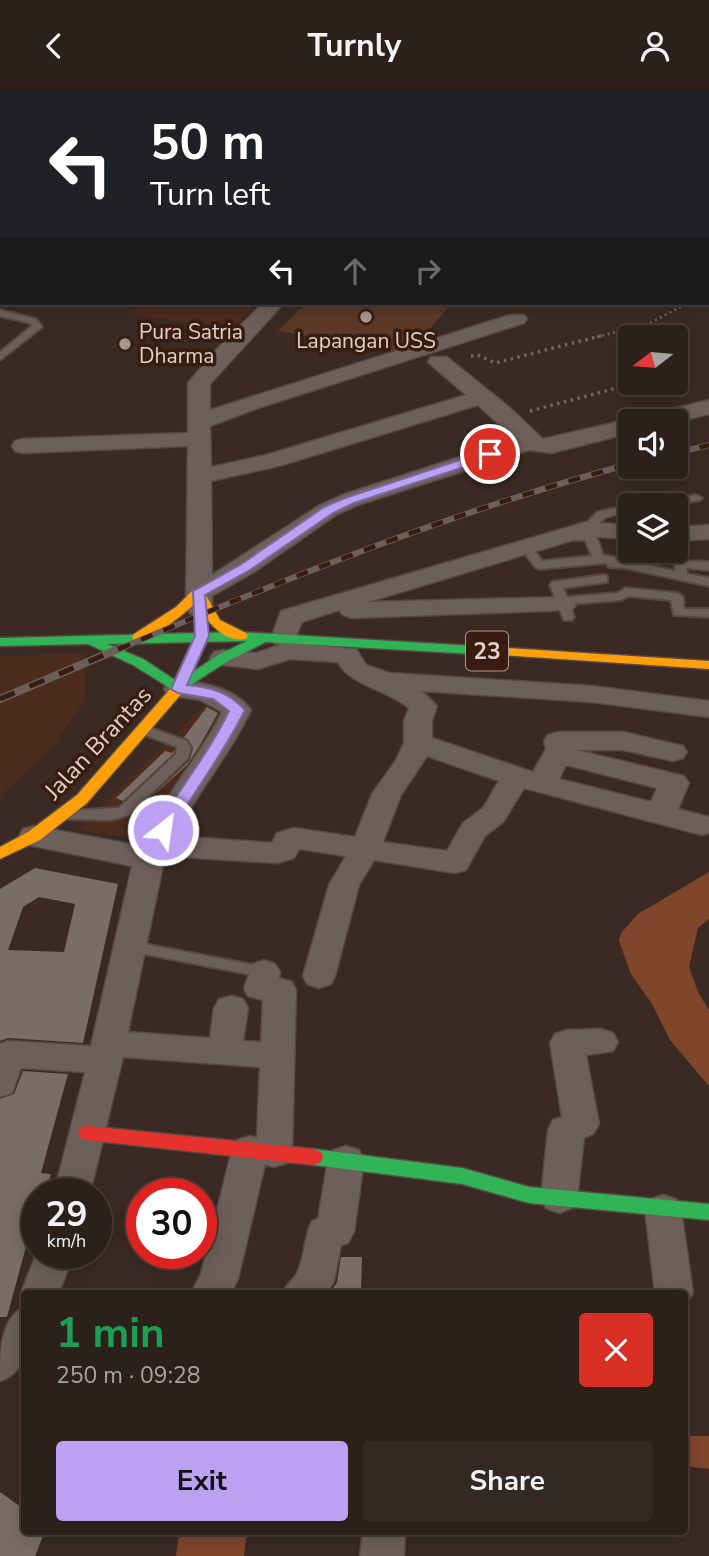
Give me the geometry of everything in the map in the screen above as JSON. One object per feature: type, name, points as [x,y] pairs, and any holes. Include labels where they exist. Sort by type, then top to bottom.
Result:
[{"type":"main road","points":[[139,637],[174,615],[198,593],[215,623],[241,636]]},
{"type":"main road","name":"Jalan Brantas","points":[[0,854],[64,816],[82,799],[178,689],[202,636]]},
{"type":"main road","name":"23","points":[[0,642],[241,636],[709,665]]},
{"type":"main road","points":[[80,639],[138,662],[178,689],[223,658],[275,638]]},
{"type":"main road","points":[[87,1133],[346,1160],[462,1176],[529,1195],[663,1210],[709,1212]]},
{"type":"street","points":[[202,636],[198,593],[199,383],[223,354],[272,305]]},
{"type":"street","points":[[23,446],[197,431],[253,402],[517,319]]},
{"type":"street","points":[[442,365],[506,418],[530,442],[539,446],[551,446],[618,429]]},
{"type":"street","points":[[198,477],[271,461],[481,397]]},
{"type":"street","points":[[688,412],[709,407]]},
{"type":"street","points":[[198,593],[245,567],[339,505],[530,442]]},
{"type":"street","points":[[275,638],[290,617],[586,529],[618,531]]},
{"type":"street","points":[[688,533],[709,532]]},
{"type":"street","points":[[313,611],[564,608]]},
{"type":"street","points":[[223,658],[258,661],[288,651],[347,655],[355,670],[381,680],[423,706],[418,721],[418,743],[410,761],[387,794],[365,849],[344,885],[319,976]]},
{"type":"street","points":[[381,680],[592,694],[709,709]]},
{"type":"street","points":[[76,1178],[152,851],[184,793],[221,743],[237,710],[218,695],[206,691],[178,689]]},
{"type":"street","points":[[34,836],[97,850],[277,853],[283,851],[288,840],[293,838],[455,863],[474,830],[557,754],[558,741],[623,741],[675,747],[662,779]]},
{"type":"street","points":[[418,743],[529,780],[702,825]]},
{"type":"street","points":[[557,754],[674,783],[661,814]]},
{"type":"street","points":[[212,1290],[219,1279],[262,1151],[279,1056],[280,990],[260,988],[264,972]]},
{"type":"street","points":[[225,1052],[231,1008]]},
{"type":"street","points":[[559,1198],[561,1167],[567,1157],[566,1130],[581,1123],[566,1043],[601,1042]]},
{"type":"street","points":[[0,1084],[8,1054],[107,1051],[225,1052],[279,1056]]},
{"type":"street","points":[[304,1290],[315,1281],[325,1232],[335,1232],[346,1160]]},
{"type":"street","points":[[663,1210],[674,1290]]},
{"type":"street","points":[[41,1290],[49,1269]]},
{"type":"street","points":[[0,1364],[21,1329]]},
{"type":"street","points":[[382,1556],[384,1535]]},
{"type":"lane","points":[[0,313],[33,321],[37,327],[0,357]]},
{"type":"lane","points":[[688,499],[696,498]]},
{"type":"lane","points":[[586,529],[602,514],[618,511]]},
{"type":"lane","points":[[558,538],[589,536],[599,559]]},
{"type":"lane","points":[[526,547],[539,565],[610,559],[613,565],[680,570],[709,566]]},
{"type":"lane","points":[[679,563],[680,570]]},
{"type":"lane","points":[[680,570],[709,582]]},
{"type":"lane","points":[[603,579],[556,585],[564,608],[621,596],[625,592],[677,597],[678,612],[709,613]]},
{"type":"lane","points":[[64,816],[124,812],[183,755],[182,744],[145,730]]},
{"type":"lane","points":[[129,946],[264,972]]},
{"type":"path","points":[[442,365],[475,355],[493,363],[650,323],[684,305]]},
{"type":"path","points":[[506,418],[617,388]]},
{"type":"shaded area","points":[[140,305],[256,305],[231,330],[130,314]]},
{"type":"shaded area","name":"Lapangan USS","points":[[304,305],[450,305],[408,354],[278,331]]},
{"type":"shaded area","points":[[85,654],[85,701],[48,752],[0,796],[0,656]]},
{"type":"shaded area","points":[[210,700],[228,716],[149,836],[141,838],[78,830]]},
{"type":"shaded area","points":[[709,872],[709,919],[698,928],[689,967],[698,992],[709,1010],[709,1086],[670,1040],[652,1004],[631,974],[619,941],[621,933],[638,914]]},
{"type":"shaded area","points":[[688,1436],[709,1436],[709,1469],[688,1466]]},
{"type":"building","points":[[207,707],[218,713],[188,764],[142,806],[190,760],[193,747],[184,737]]},
{"type":"building","points":[[174,750],[174,753],[123,801],[116,798],[165,751],[172,753]]},
{"type":"building","points":[[35,868],[118,884],[83,1043],[8,1038],[0,1041],[0,889]],"holes":[[[39,897],[75,904],[64,952],[8,950],[23,907]]]},
{"type":"building","points":[[23,1071],[68,1074],[41,1173],[51,1174],[50,1178],[21,1178],[21,1265],[7,1317],[0,1317],[0,1099],[14,1094]]},
{"type":"building","points":[[341,1257],[362,1257],[361,1290],[332,1290],[337,1282]]},
{"type":"building","points":[[0,1492],[21,1507],[21,1535],[43,1535],[35,1556],[0,1556]]},
{"type":"waterway","points":[[210,1556],[213,1535]]},
{"type":"railway","points":[[688,450],[709,445]]},
{"type":"railway","points":[[119,649],[435,524],[618,467]]},
{"type":"railway","points":[[0,699],[123,647]]},
{"type":"traffic: fast","points":[[0,642],[241,636],[491,651]]},
{"type":"traffic: fast","points":[[94,643],[138,662],[178,689],[223,658],[263,638]]},
{"type":"traffic: fast","points":[[314,1157],[462,1176],[529,1195],[709,1212]]},
{"type":"traffic: slow","points":[[139,637],[181,610],[198,593],[215,623],[241,636]]},
{"type":"traffic: slow","points":[[0,854],[34,836],[82,799],[178,689],[202,636]]},
{"type":"traffic: slow","points":[[491,651],[709,665]]},
{"type":"traffic: jam","points":[[87,1133],[314,1157]]},
{"type":"place","name":"Lapangan USS","points":[[366,317]]},
{"type":"place","name":"Pura Satria Dharma","points":[[125,344]]},
{"type":"route","points":[[163,830],[184,793],[221,743],[237,710],[218,695],[206,691],[178,689],[202,636],[198,593],[245,567],[328,510],[350,500],[490,454]]}]
